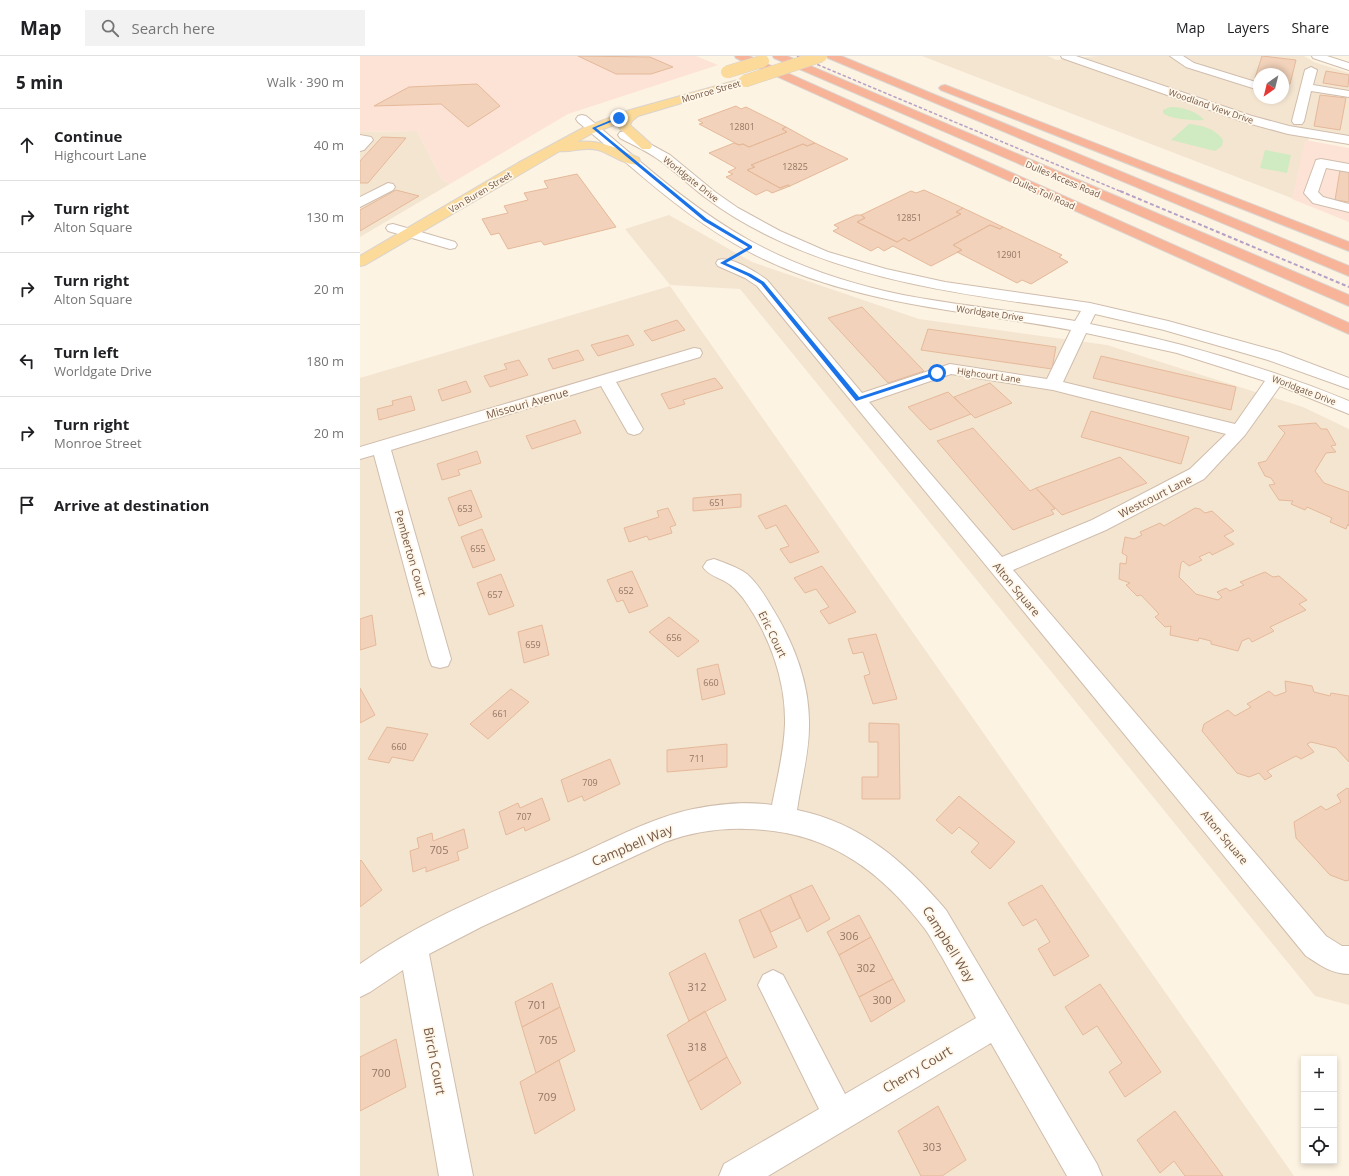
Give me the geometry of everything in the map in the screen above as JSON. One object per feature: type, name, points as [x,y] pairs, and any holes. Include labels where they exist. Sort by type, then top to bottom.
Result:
[{"type":"highway","name":"Dulles Toll Road","points":[[740,56],[1349,329]]},
{"type":"highway","name":"Dulles Access Road","points":[[777,56],[1349,302]]},
{"type":"highway","points":[[832,56],[1349,271]]},
{"type":"highway","points":[[937,85],[1349,247]]},
{"type":"highway","points":[[930,141],[1044,183],[1279,278],[1349,302]]},
{"type":"main road","name":"Monroe Street","points":[[715,76],[777,56]]},
{"type":"main road","name":"Monroe Street","points":[[598,127],[634,113],[746,81],[821,56]]},
{"type":"main road","points":[[634,113],[626,120],[624,126],[646,146]]},
{"type":"main road","points":[[570,124],[594,114]]},
{"type":"main road","name":"Van Buren Street","points":[[360,262],[523,166],[598,127]]},
{"type":"main road","points":[[523,166],[569,147],[587,144],[603,146],[634,161]]},
{"type":"main road","points":[[360,248],[430,206]]},
{"type":"street","points":[[1072,57],[1101,56]]},
{"type":"street","points":[[1175,56],[1190,65],[1253,86]]},
{"type":"street","points":[[1316,56],[1349,67]]},
{"type":"street","name":"Woodland View Drive","points":[[1072,57],[1248,119],[1288,130],[1349,140]]},
{"type":"street","points":[[1298,121],[1311,70]]},
{"type":"street","points":[[1208,85],[1225,76]]},
{"type":"street","points":[[1307,87],[1349,94]]},
{"type":"street","name":"Worldgate Drive","points":[[582,119],[646,146],[674,165],[722,204],[775,234],[824,255],[896,276],[965,291],[1090,308],[1168,326],[1274,356],[1349,384]]},
{"type":"street","name":"Worldgate Drive","points":[[598,127],[634,161],[705,220],[751,247],[819,276],[879,294],[922,303],[1082,327],[1179,349],[1276,379],[1349,408]]},
{"type":"street","points":[[360,139],[367,140],[360,147]]},
{"type":"street","points":[[1324,149],[1322,163],[1311,193],[1318,200],[1349,208]]},
{"type":"street","points":[[1322,163],[1349,168]]},
{"type":"street","points":[[360,202],[388,187]]},
{"type":"street","points":[[393,228],[450,245]]},
{"type":"street","name":"Alton Square","points":[[775,234],[722,263],[750,275],[762,283],[858,400],[1316,946],[1339,960],[1349,960]]},
{"type":"street","points":[[1053,384],[1090,308]]},
{"type":"street","name":"Missouri Avenue","points":[[360,452],[694,353]]},
{"type":"street","name":"Highcourt Lane","points":[[858,400],[950,369],[1053,384],[1239,431]]},
{"type":"street","name":"Westcourt Lane","points":[[999,567],[1099,525],[1197,474],[1239,431],[1276,379]]},
{"type":"street","points":[[606,380],[634,429]]},
{"type":"street","name":"Pemberton Court","points":[[381,446],[440,659]]},
{"type":"street","name":"Eric Court","points":[[714,567],[729,572],[742,581],[751,591],[777,636],[788,666],[796,700],[797,725],[782,819]]},
{"type":"street","name":"Campbell Way","points":[[360,982],[413,946],[456,924],[655,833],[694,822],[728,817],[760,816],[782,819],[828,832],[859,847],[892,871],[908,885],[936,920],[1085,1176]]},
{"type":"street","name":"Birch Court","points":[[413,946],[456,1176]]},
{"type":"street","points":[[772,985],[839,1115]]},
{"type":"street","name":"Cherry Court","points":[[736,1176],[996,1023]]},
{"type":"shaded area","points":[[360,56],[696,56],[718,65],[568,114],[450,184],[442,180],[417,131],[360,132]]},
{"type":"shaded area","points":[[922,56],[1048,56],[1056,60],[1097,56],[1304,56],[1314,62],[1349,73],[1349,136],[1311,129],[1294,199]]},
{"type":"shaded area","points":[[417,131],[442,180],[450,184],[360,237],[360,132]]},
{"type":"shaded area","points":[[1305,140],[1349,148],[1349,222],[1292,199]]},
{"type":"shaded area","points":[[669,215],[752,262],[919,319],[1107,345],[1303,407],[1349,429],[1349,1005],[1315,996],[740,289],[670,285],[625,229]]},
{"type":"shaded area","points":[[670,286],[1294,1176],[360,1176],[360,378]]},
{"type":"green space","points":[[1170,107],[1179,107],[1189,110],[1198,114],[1204,120],[1176,118],[1163,113],[1163,110]]},
{"type":"green space","points":[[1189,124],[1198,125],[1212,130],[1223,140],[1222,146],[1215,151],[1171,140]]},
{"type":"green space","points":[[1265,150],[1291,155],[1287,173],[1260,168]]},
{"type":"building","points":[[578,56],[650,57],[673,67],[651,74],[616,74]]},
{"type":"building","points":[[1262,56],[1296,60],[1290,84],[1289,68],[1258,68]]},
{"type":"building","points":[[1326,71],[1349,75],[1348,87],[1323,83]]},
{"type":"building","points":[[477,84],[500,106],[468,127],[441,104],[374,106],[409,87]]},
{"type":"building","points":[[1320,95],[1346,98],[1340,130],[1314,126]]},
{"type":"building","points":[[736,106],[741,109],[746,107],[786,127],[782,129],[787,132],[749,147],[743,144],[739,145],[699,124],[703,123],[698,120]]},
{"type":"building","points":[[786,127],[815,143],[807,146],[803,144],[751,165],[755,167],[747,170],[780,188],[788,185],[790,186],[772,193],[767,190],[756,195],[726,177],[733,174],[728,172],[736,168],[709,153],[734,143],[739,145],[743,144],[749,147],[787,132],[782,129]]},
{"type":"building","points":[[382,137],[406,138],[368,183],[360,183],[360,161]]},
{"type":"building","points":[[815,143],[848,159],[790,186],[788,185],[780,188],[747,170],[755,167],[751,165],[803,144],[807,146]]},
{"type":"building","points":[[1340,170],[1349,172],[1349,202],[1335,200]]},
{"type":"building","points":[[577,174],[616,227],[544,245],[541,241],[508,249],[499,233],[491,235],[482,219],[508,213],[504,206],[528,200],[524,193],[548,188],[544,181]]},
{"type":"building","points":[[396,190],[419,196],[360,231],[360,210]]},
{"type":"building","points":[[924,190],[963,208],[956,212],[961,214],[909,241],[904,238],[897,242],[857,222],[865,218],[861,215],[911,191],[916,193]]},
{"type":"building","points":[[963,208],[1003,227],[1000,229],[990,225],[953,245],[962,250],[931,266],[893,246],[884,251],[878,247],[871,251],[833,231],[839,228],[834,225],[856,215],[861,215],[865,218],[857,222],[897,242],[904,238],[909,241],[961,214],[956,212]]},
{"type":"building","points":[[990,225],[1000,229],[1003,227],[1062,255],[1059,257],[1068,262],[1031,284],[1022,280],[1017,283],[957,252],[962,250],[953,245]]},
{"type":"building","points":[[862,307],[924,371],[888,383],[828,318]]},
{"type":"building","points":[[677,320],[685,330],[652,341],[644,331]]},
{"type":"building","points":[[928,329],[1056,347],[1052,369],[921,350]]},
{"type":"building","points":[[628,335],[634,345],[598,356],[591,345]]},
{"type":"building","points":[[578,350],[584,360],[553,369],[548,359]]},
{"type":"building","points":[[1101,356],[1236,387],[1231,410],[1093,378]]},
{"type":"building","points":[[519,360],[528,375],[490,387],[484,376],[507,369],[504,364]]},
{"type":"building","points":[[715,378],[723,388],[683,400],[685,404],[669,409],[661,394]]},
{"type":"building","points":[[466,381],[471,392],[442,401],[438,390]]},
{"type":"building","points":[[990,383],[1012,403],[975,418],[954,397]]},
{"type":"building","points":[[948,392],[971,414],[930,430],[908,407]]},
{"type":"building","points":[[411,396],[415,410],[379,420],[377,409],[393,405],[392,401]]},
{"type":"building","points":[[1091,411],[1189,437],[1181,464],[1081,437]]},
{"type":"building","points":[[575,420],[581,433],[532,449],[526,436]]},
{"type":"building","points":[[1316,423],[1321,429],[1327,429],[1336,445],[1331,446],[1336,452],[1326,453],[1315,471],[1324,483],[1349,492],[1349,526],[1348,524],[1346,529],[1330,522],[1332,518],[1307,507],[1305,510],[1291,504],[1293,501],[1279,500],[1269,485],[1275,484],[1271,478],[1265,476],[1258,463],[1266,461],[1285,433],[1278,426]]},
{"type":"building","points":[[973,428],[1030,491],[1036,488],[1055,509],[1051,510],[1054,514],[1013,530],[937,441]]},
{"type":"building","points":[[477,451],[481,463],[458,470],[460,475],[442,480],[437,464]]},
{"type":"building","points":[[1120,457],[1147,483],[1062,515],[1036,488]]},
{"type":"building","points":[[471,490],[482,517],[459,526],[448,498]]},
{"type":"building","points":[[741,494],[741,507],[693,511],[693,498]]},
{"type":"building","points":[[786,505],[819,552],[790,563],[780,549],[789,546],[776,525],[766,529],[758,516]]},
{"type":"building","points":[[668,508],[676,525],[670,527],[672,533],[649,540],[647,536],[629,542],[624,528],[659,517],[657,511]]},
{"type":"building","points":[[1195,508],[1200,509],[1205,513],[1212,511],[1234,531],[1224,536],[1234,544],[1212,555],[1210,552],[1199,557],[1202,560],[1189,566],[1183,561],[1181,563],[1179,577],[1196,594],[1218,600],[1222,597],[1217,592],[1226,588],[1230,591],[1244,585],[1240,582],[1265,572],[1273,577],[1279,576],[1307,600],[1299,604],[1306,610],[1270,627],[1274,631],[1252,642],[1249,638],[1242,641],[1238,651],[1211,644],[1211,641],[1199,638],[1198,641],[1170,635],[1171,626],[1165,627],[1155,617],[1159,614],[1141,595],[1137,596],[1126,585],[1130,583],[1119,579],[1120,563],[1126,564],[1127,556],[1122,553],[1125,537],[1134,539],[1142,535],[1140,532],[1160,523],[1164,526]]},
{"type":"building","points":[[482,529],[495,560],[473,568],[461,537]]},
{"type":"building","points":[[822,566],[856,612],[829,624],[820,611],[829,607],[816,589],[805,593],[794,578]]},
{"type":"building","points":[[632,571],[648,606],[629,613],[623,600],[617,602],[607,580]]},
{"type":"building","points":[[501,574],[514,606],[489,615],[477,583]]},
{"type":"building","points":[[372,615],[376,645],[360,650],[360,619]]},
{"type":"building","points":[[669,617],[699,641],[678,657],[649,632]]},
{"type":"building","points":[[542,625],[549,655],[524,663],[518,632]]},
{"type":"building","points":[[876,634],[897,699],[873,704],[864,676],[870,674],[863,652],[853,654],[848,639]]},
{"type":"building","points":[[718,664],[725,694],[702,700],[697,669]]},
{"type":"building","points":[[1285,681],[1312,686],[1314,692],[1330,696],[1331,693],[1349,696],[1349,762],[1336,748],[1311,742],[1307,744],[1314,752],[1301,759],[1296,756],[1267,771],[1272,776],[1265,780],[1259,773],[1249,777],[1237,773],[1202,731],[1204,724],[1228,710],[1235,716],[1251,707],[1247,704],[1269,691],[1275,696],[1286,692]]},
{"type":"building","points":[[360,688],[375,715],[360,723]]},
{"type":"building","points":[[511,689],[529,702],[488,739],[470,724]]},
{"type":"building","points":[[869,723],[899,724],[900,799],[862,799],[862,777],[878,777],[878,742],[869,742]]},
{"type":"building","points":[[387,727],[428,734],[413,761],[392,757],[389,763],[368,759]]},
{"type":"building","points":[[727,744],[727,767],[667,772],[667,750]]},
{"type":"building","points":[[610,759],[620,784],[584,801],[582,796],[568,802],[561,780]]},
{"type":"building","points":[[1347,788],[1349,789],[1349,880],[1346,881],[1330,875],[1296,838],[1294,822],[1321,806],[1326,810],[1341,802],[1337,795]]},
{"type":"building","points":[[959,796],[1015,842],[990,869],[971,852],[979,843],[959,827],[952,834],[936,820]]},
{"type":"building","points":[[542,798],[550,820],[525,831],[524,827],[506,835],[499,812],[518,803],[520,808]]},
{"type":"building","points":[[464,829],[468,848],[457,852],[459,860],[426,872],[426,867],[413,872],[410,851],[419,848],[417,838],[432,833],[433,841]]},
{"type":"building","points":[[361,860],[382,890],[360,907],[360,861]]},
{"type":"building","points":[[812,885],[830,919],[807,932],[790,895]]},
{"type":"building","points":[[1042,885],[1089,956],[1054,976],[1038,949],[1050,942],[1036,919],[1023,926],[1008,903]]},
{"type":"building","points":[[790,895],[800,918],[771,932],[760,910]]},
{"type":"building","points":[[760,910],[777,947],[754,958],[739,920]]},
{"type":"building","points":[[859,915],[871,937],[839,955],[827,932]]},
{"type":"building","points":[[871,937],[893,979],[859,997],[839,955]]},
{"type":"building","points":[[705,953],[726,1000],[689,1021],[669,973]]},
{"type":"building","points":[[893,979],[905,1001],[871,1022],[859,997]]},
{"type":"building","points":[[552,983],[560,1007],[522,1027],[515,1002]]},
{"type":"building","points":[[1100,984],[1161,1072],[1125,1097],[1109,1072],[1122,1063],[1097,1026],[1083,1035],[1065,1007]]},
{"type":"building","points":[[560,1007],[575,1051],[536,1073],[522,1027]]},
{"type":"building","points":[[705,1011],[727,1057],[688,1082],[667,1035]]},
{"type":"building","points":[[396,1039],[406,1087],[360,1111],[360,1057]]},
{"type":"building","points":[[727,1057],[741,1083],[701,1110],[688,1082]]},
{"type":"building","points":[[559,1060],[575,1110],[535,1134],[520,1082]]},
{"type":"building","points":[[938,1106],[966,1160],[942,1176],[921,1176],[898,1131]]},
{"type":"building","points":[[1175,1111],[1223,1176],[1185,1176],[1174,1161],[1160,1173],[1137,1140]]},
{"type":"railway","points":[[797,56],[1122,192]]},
{"type":"railway","points":[[1120,191],[1349,287]]},
{"type":"route","points":[[619,118],[594,128],[705,220],[751,247],[722,263],[750,275],[762,283],[858,400],[937,373]]}]
